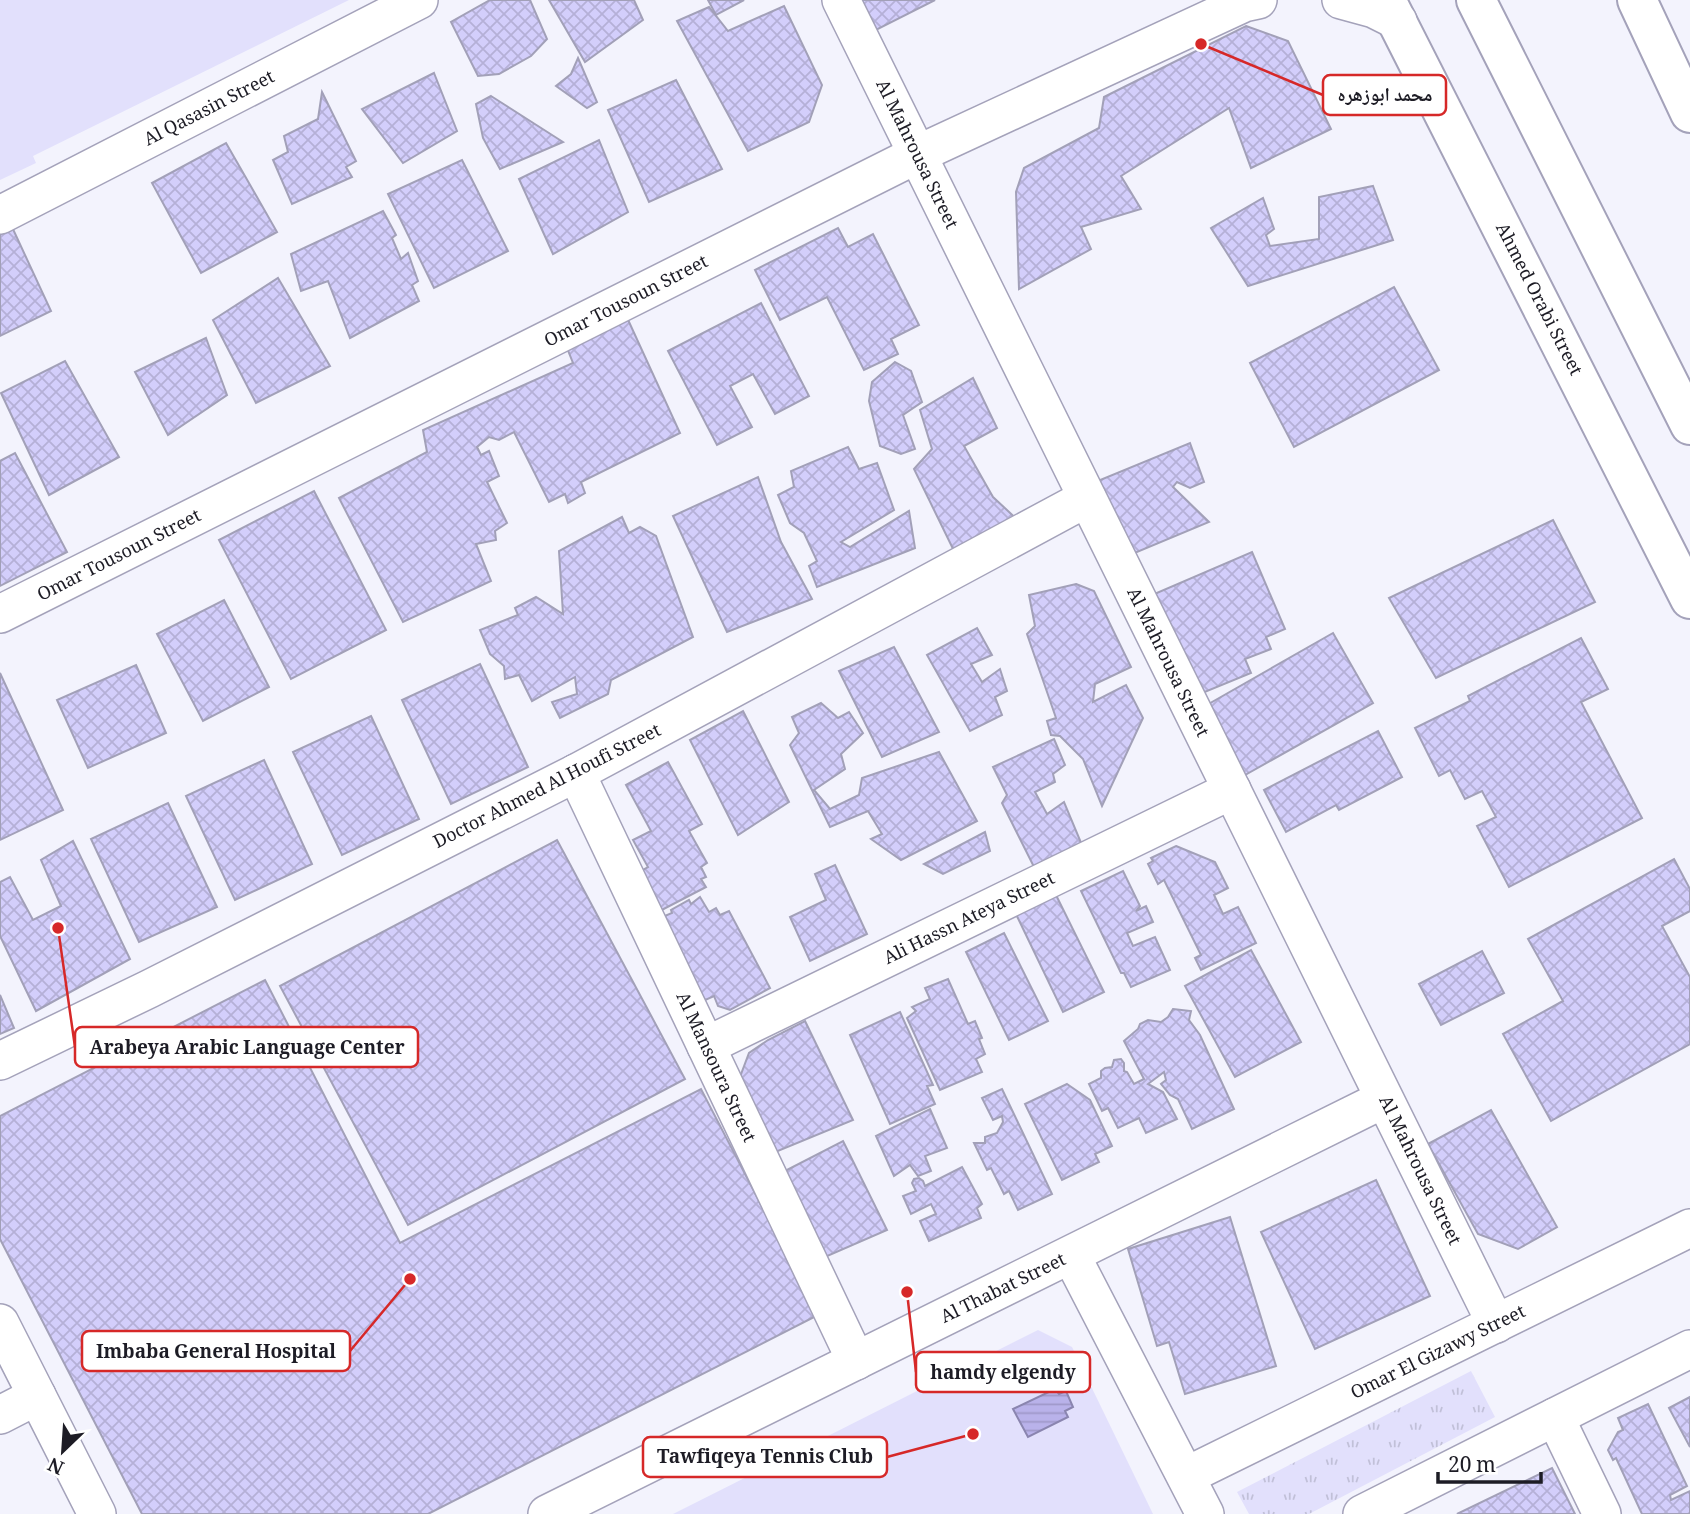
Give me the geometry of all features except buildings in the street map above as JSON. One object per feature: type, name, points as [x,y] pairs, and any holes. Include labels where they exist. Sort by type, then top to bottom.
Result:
[{"type":"main road","points":[[1476,0],[1690,425]]},
{"type":"main road","points":[[1637,0],[1690,113]]},
{"type":"main road","name":"Ahmed Orabi Street","points":[[1392,10],[1690,599]]},
{"type":"street","name":"Al Qasasin Street","points":[[0,215],[419,0]]},
{"type":"street","name":"Al Mahrousa Street","points":[[841,0],[1496,1324]]},
{"type":"street","name":"Omar Tousoun Street","points":[[0,614],[918,154],[1244,3],[1258,0]]},
{"type":"street","points":[[1341,0],[1374,9],[1392,10]]},
{"type":"street","name":"Doctor Ahmed Al Houfi Street","points":[[0,1061],[149,989],[576,773],[1087,498]]},
{"type":"street","name":"Al Mansoura Street","points":[[576,773],[856,1361]]},
{"type":"street","name":"Ali Hassn Ateya Street","points":[[706,1046],[1232,790]]},
{"type":"street","name":"Al Thabat Street","points":[[547,1514],[1384,1099]]},
{"type":"street","name":"Omar El Gizawy Street","points":[[1186,1476],[1690,1228]]},
{"type":"street","points":[[1071,1255],[1205,1514]]},
{"type":"street","points":[[0,1323],[97,1514]]},
{"type":"street","points":[[1362,1514],[1690,1349]]},
{"type":"street","points":[[0,1415],[37,1396]]},
{"type":"street","points":[[1555,1417],[1602,1514]]},
{"type":"green space","points":[[0,0],[349,0],[33,156],[36,163],[0,180]]},
{"type":"green space","points":[[1038,1330],[1072,1347],[1153,1514],[673,1514]]},
{"type":"green space","points":[[1471,1371],[1495,1417],[1309,1514],[1249,1514],[1237,1492]]},
{"type":"shaded area","points":[[1055,1389],[1059,1394],[1066,1391],[1073,1407],[1065,1411],[1068,1417],[1028,1437],[1013,1409]]},
{"type":"place","name":"محمد ابوزهره","points":[[1201,44]]},
{"type":"place","name":"Arabeya Arabic Language Center","points":[[58,928]]},
{"type":"place","name":"Imbaba General Hospital","points":[[410,1279]]},
{"type":"place","name":"hamdy elgendy","points":[[907,1292]]},
{"type":"place","name":"Tawfiqeya Tennis Club","points":[[973,1434]]}]
